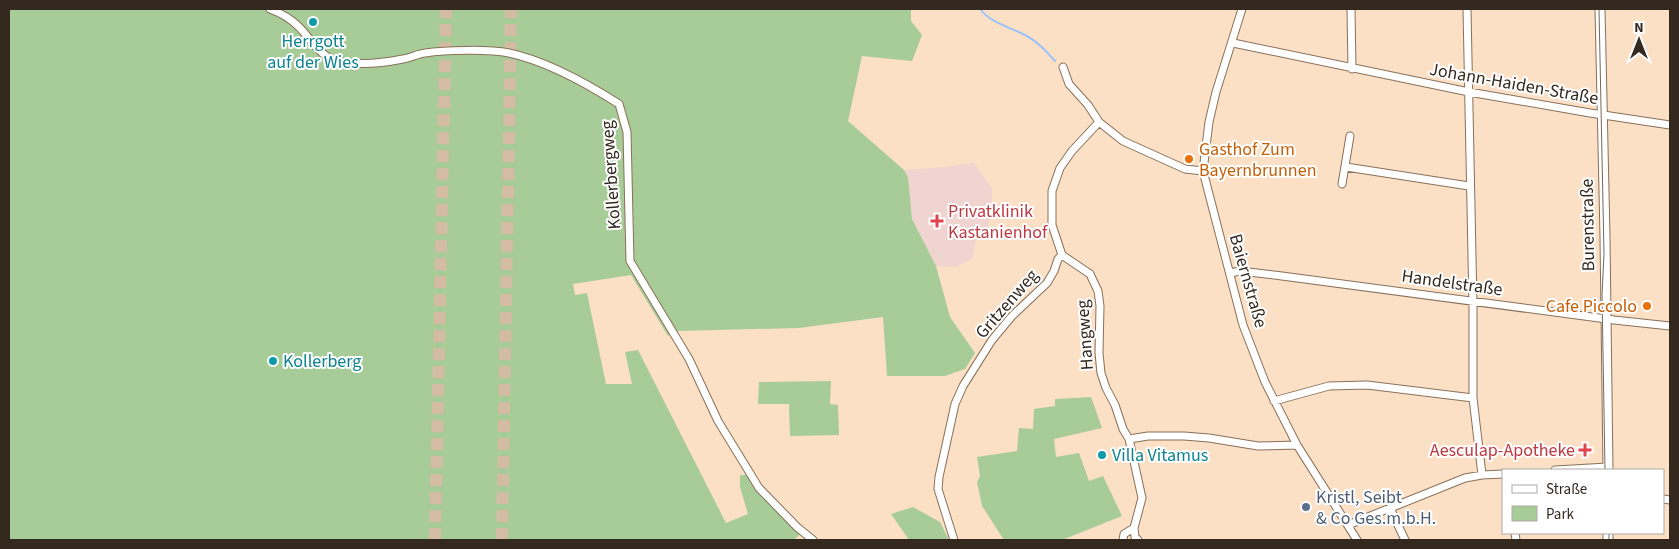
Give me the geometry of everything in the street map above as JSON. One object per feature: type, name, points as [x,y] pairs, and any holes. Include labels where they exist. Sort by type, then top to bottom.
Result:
[{"type":"street","name":"Kollerbergweg","points":[[270,9],[283,14],[298,26],[322,53],[330,59],[349,63],[380,62],[404,59],[425,53],[475,50],[507,53],[525,58],[576,79],[619,104],[627,132],[630,261],[689,359],[718,421],[759,488],[797,528],[813,540]]},
{"type":"street","name":"Baiernstraße","points":[[1242,9],[1216,92],[1209,122],[1203,171],[1243,325],[1274,401],[1297,445],[1357,540]]},
{"type":"street","points":[[1351,9],[1352,69]]},
{"type":"street","points":[[1467,9],[1473,398],[1482,475]]},
{"type":"street","name":"Burenstraße","points":[[1600,9],[1606,255],[1605,318],[1608,469]]},
{"type":"street","name":"Johann-Haiden-Straße","points":[[1232,43],[1468,92],[1670,125]]},
{"type":"street","points":[[1063,67],[1069,84],[1088,105],[1099,122],[1123,141],[1171,164],[1191,171],[1203,171]]},
{"type":"street","points":[[1062,255],[1052,225],[1052,191],[1060,168],[1072,151],[1099,122]]},
{"type":"street","points":[[1342,184],[1350,136]]},
{"type":"street","points":[[1346,167],[1469,186]]},
{"type":"street","name":"Hangweg","points":[[1062,255],[1084,269],[1095,282],[1100,306],[1099,353],[1101,373],[1123,429],[1129,439],[1142,498],[1134,528]]},
{"type":"street","name":"Gritzenweg","points":[[954,540],[938,489],[955,404],[963,386],[992,340],[1012,316],[1046,283],[1062,255]]},
{"type":"street","name":"Handelstraße","points":[[1230,273],[1240,271],[1274,275],[1670,326]]},
{"type":"street","points":[[1274,401],[1329,386],[1367,385],[1473,398]]},
{"type":"street","points":[[1129,439],[1148,436],[1184,436],[1258,446],[1297,445]]},
{"type":"street","points":[[1348,525],[1465,478],[1502,474]]},
{"type":"street","points":[[1390,508],[1405,540]]},
{"type":"street","points":[[1123,540],[1124,534],[1134,528],[1135,537],[1138,540]]},
{"type":"shaded area","points":[[974,163],[992,189],[992,209],[988,228],[975,242],[973,258],[956,267],[936,266],[912,219],[908,177],[904,170]]},
{"type":"green space","points":[[9,9],[911,9],[911,21],[922,35],[912,61],[862,56],[848,121],[904,170],[908,177],[912,219],[936,266],[950,317],[975,353],[965,369],[945,376],[887,376],[883,317],[799,328],[676,331],[668,336],[631,275],[573,284],[575,295],[587,293],[606,384],[632,384],[625,352],[638,350],[726,523],[748,514],[740,487],[740,475],[748,475],[755,486],[800,534],[794,540],[9,540]]},
{"type":"green space","points":[[831,381],[830,404],[838,405],[839,435],[790,436],[789,404],[758,404],[759,382]]},
{"type":"green space","points":[[1091,397],[1102,428],[1054,439],[1056,457],[1079,453],[1089,481],[1103,476],[1122,516],[1062,540],[1004,540],[982,506],[977,482],[980,476],[977,457],[1017,451],[1019,428],[1033,429],[1034,409],[1055,406],[1055,399]]},
{"type":"green space","points":[[913,507],[940,522],[949,540],[909,540],[891,514]]},
{"type":"waterway","points":[[980,9],[989,18],[1033,40],[1055,61]]},
{"type":"tunnel","points":[[435,540],[446,9]]},
{"type":"tunnel","points":[[502,540],[511,9]]},
{"type":"tram line","points":[[1599,9],[1604,254],[1602,295],[1605,469]]},
{"type":"tram line","points":[[1609,534],[1609,540]]},
{"type":"place","name":"Herrgott auf der Wies","points":[[313,22]]},
{"type":"place","name":"Gasthof Zum Bayernbrunnen","points":[[1189,159]]},
{"type":"place","name":"Privatklinik Kastanienhof","points":[[937,221]]},
{"type":"place","name":"Cafe Piccolo","points":[[1647,306]]},
{"type":"place","name":"Kollerberg","points":[[273,361]]},
{"type":"place","name":"Aesculap-Apotheke","points":[[1585,450]]},
{"type":"place","name":"Villa Vitamus","points":[[1102,455]]},
{"type":"place","name":"Kristl, Seibt & Co Ges.m.b.H.","points":[[1306,507]]}]
